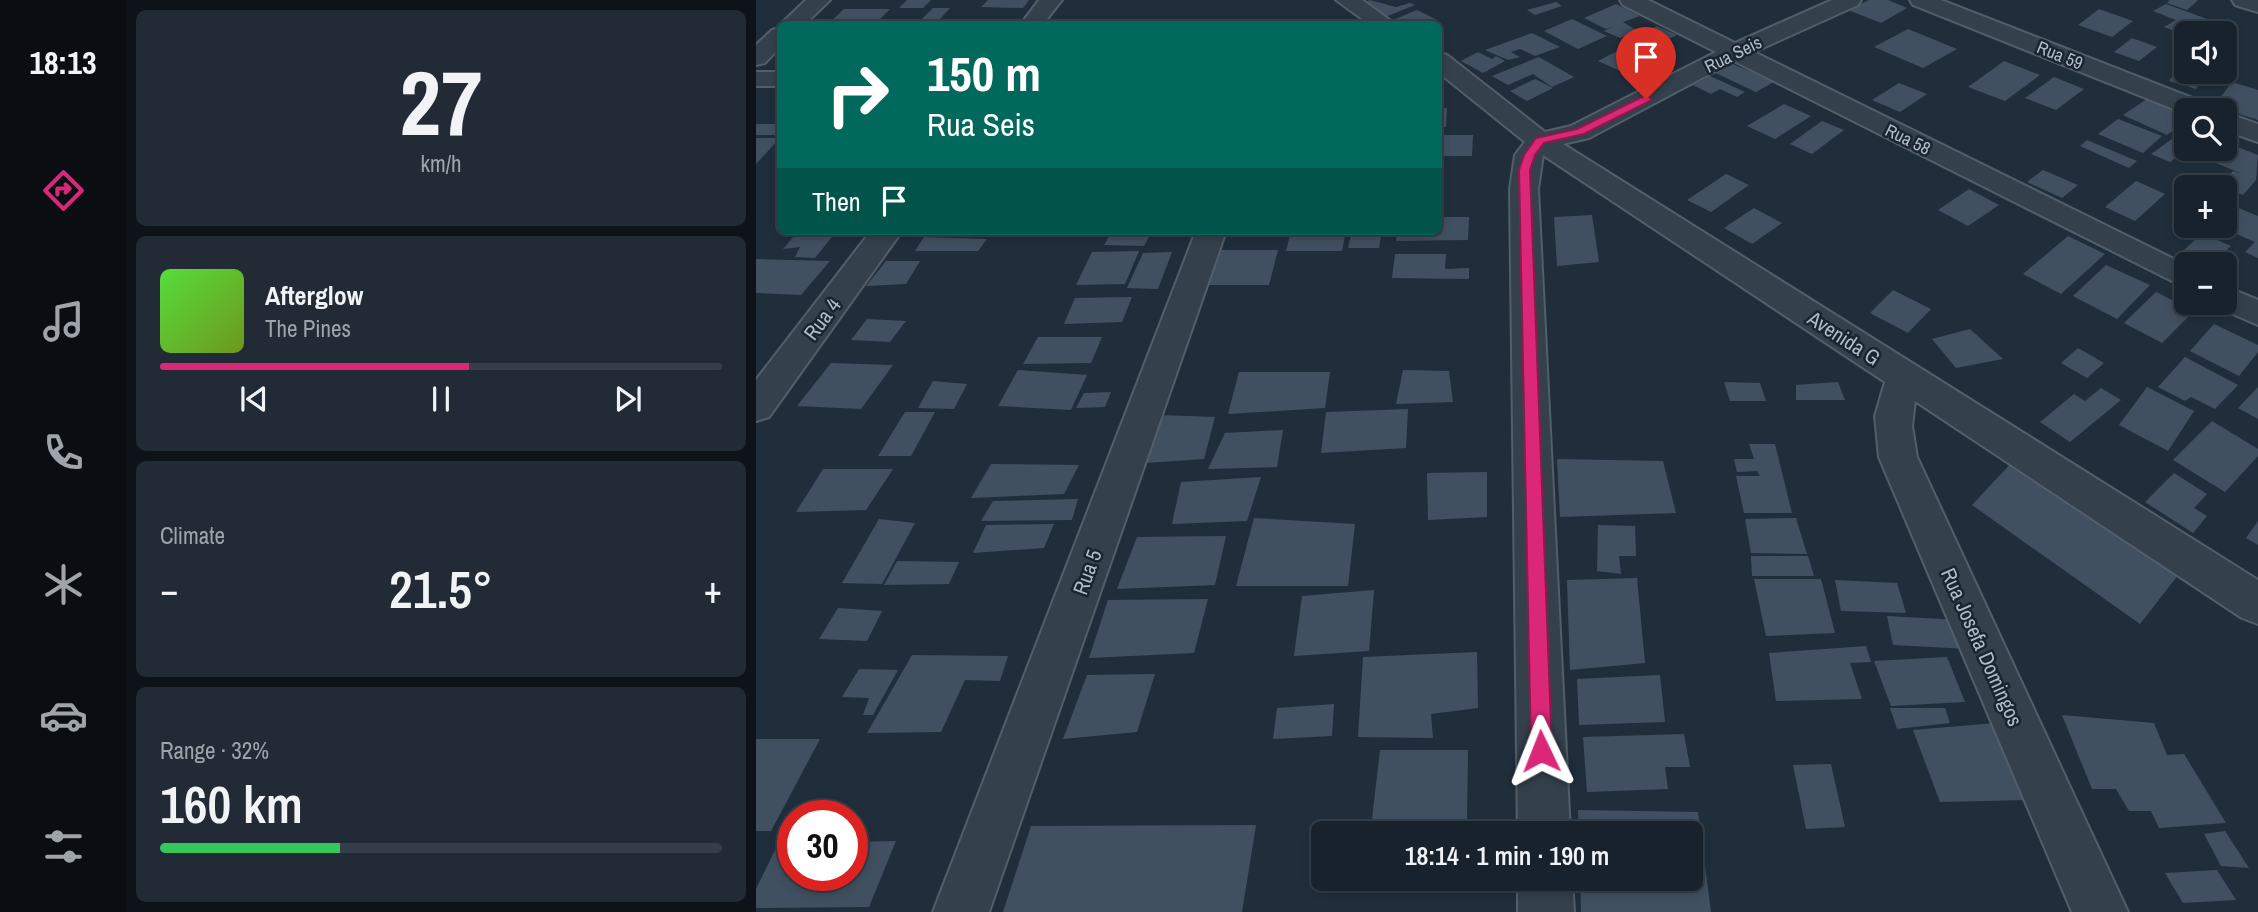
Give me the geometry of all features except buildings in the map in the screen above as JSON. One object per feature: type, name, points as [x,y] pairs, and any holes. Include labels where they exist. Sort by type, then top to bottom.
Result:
[{"type":"street","points":[[796,21],[820,0]]},
{"type":"street","points":[[1034,21],[1051,0]]},
{"type":"street","points":[[1347,0],[1379,21]]},
{"type":"street","name":"Rua 58","points":[[1631,0],[2174,272]]},
{"type":"street","name":"Rua Seis","points":[[1540,141],[1580,132],[1734,52],[1850,0]]},
{"type":"street","name":"Rua 59","points":[[1921,0],[2174,100]]},
{"type":"street","points":[[2243,0],[2258,5]]},
{"type":"street","points":[[756,58],[777,38]]},
{"type":"street","name":"Avenida G","points":[[1446,69],[1540,141],[2258,604]]},
{"type":"street","points":[[756,79],[777,79]]},
{"type":"street","points":[[2237,125],[2258,134]]},
{"type":"street","points":[[1540,141],[1529,155],[1524,189],[1544,821]]},
{"type":"street","name":"Rua 4","points":[[756,407],[884,235]]},
{"type":"street","name":"Rua 5","points":[[961,912],[1210,235]]},
{"type":"street","points":[[2237,304],[2258,314]]},
{"type":"street","name":"Rua Josefa Domingos","points":[[1905,377],[1894,400],[1891,428],[1898,457],[2101,912]]},
{"type":"street","points":[[1545,891],[1546,912]]},
{"type":"route","points":[[1541,751],[1525,170],[1529,155],[1540,141],[1580,132],[1646,99]]}]
